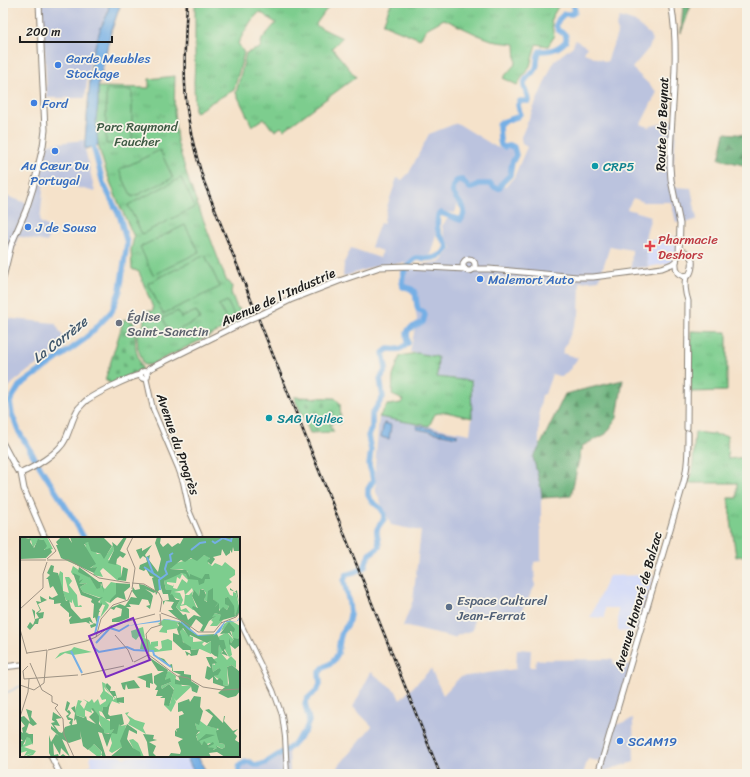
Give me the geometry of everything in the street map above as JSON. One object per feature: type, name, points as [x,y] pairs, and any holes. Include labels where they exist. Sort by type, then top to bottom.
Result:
[{"type":"main road","points":[[3,278],[12,245],[33,188],[44,139],[45,130],[39,3]]},
{"type":"main road","name":"Route de Beynat","points":[[670,3],[674,14],[676,35],[670,166],[671,180],[680,224],[679,254]]},
{"type":"main road","points":[[489,269],[480,266],[472,260],[465,260],[464,266],[468,271],[473,269],[489,269],[593,277],[672,268],[681,274],[688,275],[692,268],[692,258],[687,253],[683,245],[683,236],[680,224]]},
{"type":"main road","points":[[662,268],[676,261],[679,254],[687,253]]},
{"type":"main road","points":[[676,261],[681,274]]},
{"type":"main road","points":[[473,269],[475,266],[474,262]]},
{"type":"main road","name":"Avenue de l'Industrie","points":[[23,472],[51,456],[61,447],[65,441],[74,417],[79,408],[87,400],[129,378],[140,375],[142,372],[146,375],[149,369],[290,300],[380,267],[412,266],[450,268],[464,266]]},
{"type":"main road","name":"Avenue Honoré de Balzac","points":[[598,774],[685,478],[688,457],[688,301],[681,283],[681,274]]},
{"type":"main road","points":[[3,444],[17,470],[23,472],[24,489],[45,537]]},
{"type":"main road","points":[[3,667],[20,665]]},
{"type":"main road","points":[[50,757],[59,774]]},
{"type":"street","name":"Avenue du Progrès","points":[[146,375],[153,409],[180,475],[189,510],[201,537]]},
{"type":"street","points":[[240,622],[279,705],[284,724],[286,774]]},
{"type":"shaded area","points":[[42,3],[109,3],[108,13],[101,27],[90,60],[85,98],[47,98]]},
{"type":"shaded area","points":[[620,17],[635,22],[650,35],[652,41],[649,48],[632,68],[657,92],[641,124],[648,127],[677,119],[673,170],[675,187],[691,188],[697,219],[684,224],[676,222],[671,202],[644,202],[633,198],[627,209],[651,216],[642,250],[646,250],[648,267],[631,268],[632,250],[610,246],[599,280],[580,282],[579,315],[562,353],[578,358],[562,377],[552,374],[545,394],[542,395],[539,413],[539,448],[533,457],[542,488],[541,561],[534,562],[535,586],[519,615],[494,610],[493,617],[474,616],[473,630],[458,635],[454,638],[403,626],[413,600],[421,531],[391,525],[376,492],[375,466],[379,417],[470,434],[472,418],[471,381],[437,377],[438,357],[410,352],[417,319],[413,295],[399,283],[401,269],[442,261],[452,248],[444,235],[442,226],[448,218],[461,222],[465,217],[465,210],[453,191],[456,183],[463,182],[474,191],[479,186],[490,186],[493,190],[496,190],[507,185],[514,177],[527,147],[522,144],[521,137],[554,61],[573,46],[575,40],[587,47],[584,53],[607,62],[618,31],[616,27]]},
{"type":"shaded area","points":[[457,123],[496,147],[504,149],[512,148],[514,155],[510,163],[509,174],[500,182],[498,187],[491,182],[478,182],[473,186],[470,186],[463,179],[457,179],[454,182],[451,186],[451,191],[458,202],[455,213],[438,211],[436,216],[436,234],[431,254],[405,263],[378,265],[343,277],[344,263],[351,248],[380,258],[382,251],[371,247],[380,223],[383,224],[397,178],[402,180],[409,173],[429,134]]},
{"type":"shaded area","points":[[85,140],[85,149],[95,192],[44,179],[40,222],[52,229],[47,242],[18,236],[8,270],[3,305],[3,266],[7,249],[3,248],[3,195],[30,204],[41,175],[47,144]]},
{"type":"shaded area","points":[[670,236],[678,237],[677,252],[673,256],[672,261],[670,263],[648,267],[646,251],[642,250],[645,239],[658,240]]},
{"type":"shaded area","points":[[3,318],[55,323],[66,342],[51,356],[14,382],[3,393]]},
{"type":"shaded area","points":[[654,575],[637,630],[633,632],[618,631],[618,608],[605,608],[605,618],[590,617],[609,576]]},
{"type":"shaded area","points":[[517,649],[531,650],[530,667],[535,667],[536,660],[613,659],[614,665],[632,665],[615,725],[633,719],[634,762],[604,771],[599,761],[588,759],[583,774],[332,774],[372,726],[353,707],[371,672],[396,691],[400,700],[431,669],[443,695],[460,677],[516,669]]},
{"type":"shaded area","points":[[289,750],[290,774],[243,774],[242,772],[242,767],[247,764],[258,767],[269,764]]},
{"type":"shaded area","points":[[90,757],[186,757],[195,774],[85,774],[84,767],[91,765]]},
{"type":"green space","points":[[195,3],[331,3],[316,24],[317,26],[342,38],[332,48],[356,77],[284,130],[281,127],[275,131],[264,118],[252,126],[236,93],[246,53],[260,48],[262,39],[276,23],[260,12],[251,21],[238,43],[244,53],[234,90],[195,113]]},
{"type":"green space","points":[[391,3],[560,3],[551,19],[554,37],[548,46],[536,44],[530,66],[517,85],[503,78],[516,63],[515,44],[497,42],[444,19],[426,29],[420,39],[383,24]]},
{"type":"green space","points":[[692,3],[681,33],[683,4]]},
{"type":"green space","name":"Parc Raymond Faucher","points":[[175,76],[174,112],[177,141],[189,182],[227,282],[229,281],[232,287],[231,292],[237,308],[239,308],[242,316],[238,322],[150,365],[144,365],[138,349],[136,327],[143,327],[145,311],[153,311],[153,308],[139,272],[132,269],[131,250],[134,237],[116,197],[98,145],[96,119],[98,87],[149,88],[149,79]]},
{"type":"green space","points":[[106,90],[132,90],[132,143],[106,144]]},
{"type":"green space","points":[[725,133],[747,135],[747,166],[719,159]]},
{"type":"green space","points":[[160,150],[173,178],[132,197],[119,170]]},
{"type":"green space","points":[[181,178],[195,207],[142,234],[128,205]]},
{"type":"green space","points":[[185,225],[199,252],[153,275],[140,247]]},
{"type":"green space","points":[[205,255],[220,287],[163,314],[148,283]]},
{"type":"green space","points":[[227,301],[235,317],[227,321],[219,305]]},
{"type":"green space","points":[[178,311],[181,318],[196,311],[200,319],[170,334],[163,318]]},
{"type":"green space","points":[[124,319],[134,322],[136,350],[142,369],[111,384],[105,380]]},
{"type":"green space","points":[[691,331],[727,332],[727,391],[691,392]]},
{"type":"green space","points":[[417,353],[438,357],[437,377],[471,381],[472,418],[446,412],[435,414],[429,426],[379,417],[387,405],[401,403],[403,400],[392,395],[393,376],[400,356]]},
{"type":"green space","points":[[623,380],[617,418],[606,434],[582,446],[571,496],[542,498],[533,457],[539,448],[565,394]]},
{"type":"green space","points":[[294,397],[335,398],[340,403],[341,423],[339,424],[337,420],[330,425],[334,432],[310,433]]},
{"type":"green space","points":[[695,432],[727,436],[728,459],[747,457],[747,555],[736,557],[728,498],[737,498],[737,483],[689,483],[693,464]]},
{"type":"water","points":[[109,3],[121,3],[111,32],[98,87],[96,119],[98,145],[85,149],[92,56],[101,27],[108,13]]},
{"type":"water","points":[[384,423],[391,425],[389,439],[381,437]]},
{"type":"water","points":[[417,426],[457,434],[457,437],[417,429]]},
{"type":"water","points":[[186,757],[198,757],[207,774],[195,774]]},
{"type":"waterway","points":[[239,774],[240,765],[246,762],[250,762],[255,765],[260,765],[267,762],[292,746],[305,731],[309,721],[305,704],[307,699],[318,689],[320,684],[319,673],[335,659],[338,653],[342,632],[348,624],[350,615],[344,581],[346,575],[362,569],[371,553],[379,547],[377,530],[384,519],[384,515],[382,509],[372,501],[368,495],[368,489],[373,481],[369,465],[371,450],[368,436],[372,427],[372,414],[383,397],[380,379],[386,369],[383,353],[388,349],[399,349],[404,347],[408,343],[407,333],[409,329],[423,322],[425,315],[424,312],[418,309],[415,294],[412,289],[403,287],[403,274],[416,258],[426,259],[438,257],[448,248],[438,232],[438,215],[441,213],[461,220],[464,210],[452,191],[452,187],[458,180],[462,180],[470,188],[473,188],[478,184],[491,184],[494,188],[500,188],[502,183],[510,175],[512,163],[516,155],[514,147],[510,145],[505,147],[501,145],[499,125],[502,122],[517,117],[520,114],[518,105],[520,101],[529,101],[524,85],[527,78],[536,68],[540,51],[554,49],[566,41],[566,35],[558,30],[556,25],[564,14],[572,14],[575,11],[573,3]]},
{"type":"waterway","name":"La Corrèze","points":[[83,537],[19,432],[12,414],[10,402],[19,386],[85,339],[112,311],[120,290],[127,243],[120,217],[103,183],[93,145],[93,139]]},
{"type":"waterway","points":[[3,693],[20,686]]},
{"type":"railway","points":[[187,3],[185,33],[185,93],[193,145],[204,182],[440,774]]},
{"type":"place","name":"Garde Meubles Stockage","points":[[58,65]]},
{"type":"place","name":"Ford","points":[[34,103]]},
{"type":"place","name":"Au Cœur Du Portugal","points":[[55,151]]},
{"type":"place","name":"CRP5","points":[[595,166]]},
{"type":"place","name":"J de Sousa","points":[[28,227]]},
{"type":"place","name":"Pharmacie Deshors","points":[[650,246]]},
{"type":"place","name":"Malemort Auto","points":[[480,279]]},
{"type":"place","name":"Église Saint-Sanctin","points":[[119,323]]},
{"type":"place","name":"SAG Vigilec","points":[[269,418]]},
{"type":"place","name":"Espace Culturel Jean-Ferrat","points":[[449,607]]},
{"type":"place","name":"SCAM19","points":[[620,741]]}]
